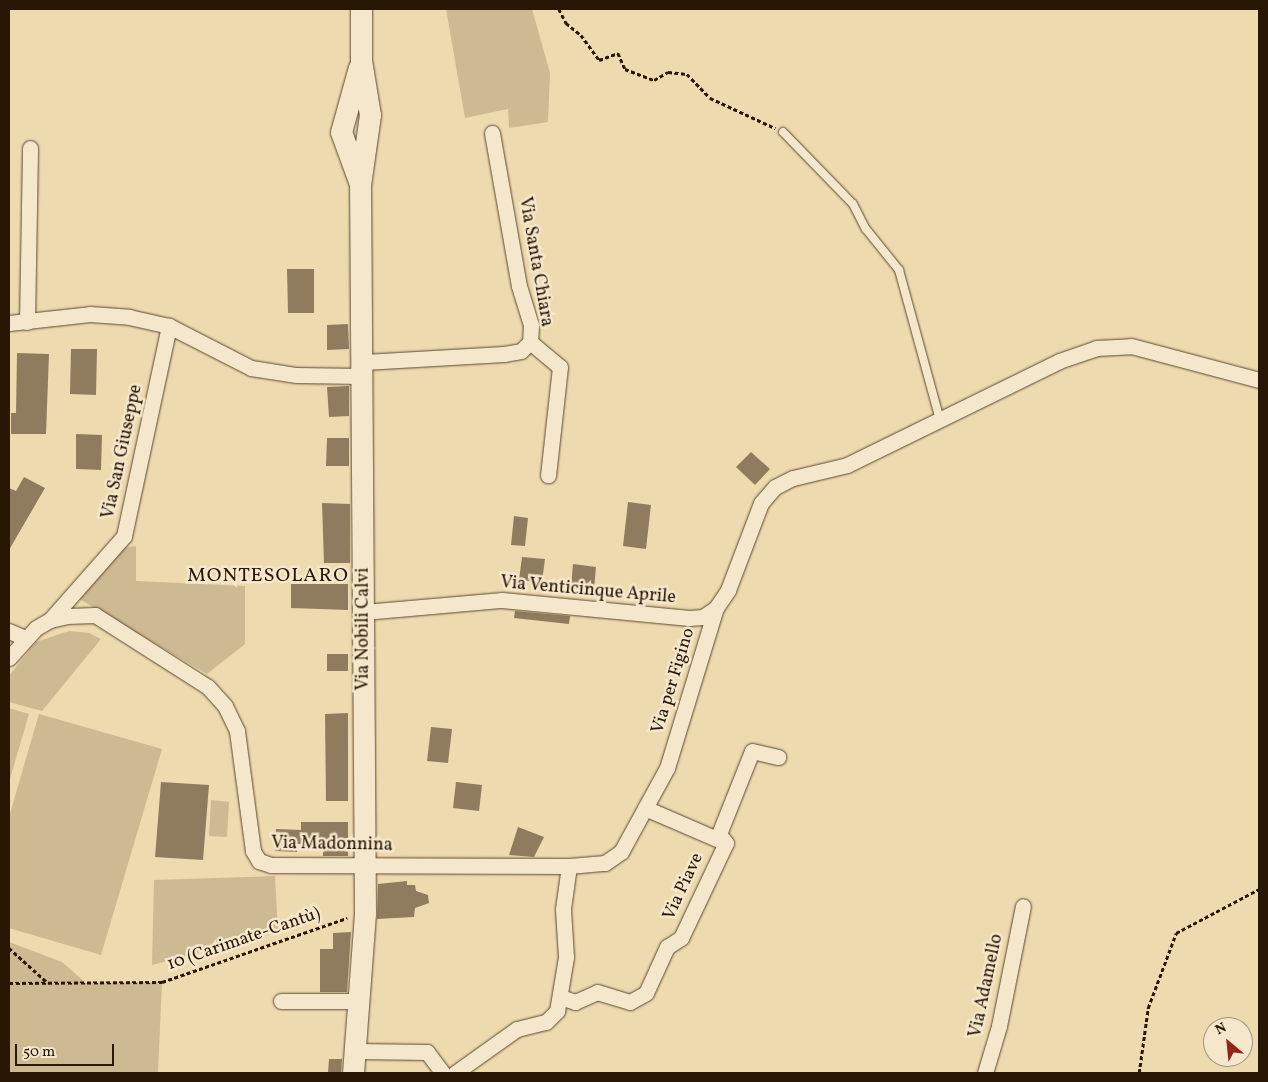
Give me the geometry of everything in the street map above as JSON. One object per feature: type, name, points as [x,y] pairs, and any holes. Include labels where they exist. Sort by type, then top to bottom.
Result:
[{"type":"main road","name":"Via Nobili Calvi","points":[[353,1073],[357,1051],[365,912],[363,369],[360,185],[370,115],[361,60],[361,9]]},
{"type":"street","name":"Via Santa Chiara","points":[[492,133],[519,286],[531,325],[530,342],[560,367],[548,475]]},
{"type":"street","points":[[27,322],[30,148]]},
{"type":"street","points":[[9,323],[90,314],[129,317],[169,326],[251,368],[296,374],[504,354],[521,350],[530,342]]},
{"type":"street","name":"Via San Giuseppe","points":[[50,620],[124,536],[169,326]]},
{"type":"street","name":"Via per Figino","points":[[569,866],[605,863],[621,852],[667,768],[716,608],[728,590],[761,502],[775,488],[793,478],[847,465],[1059,361],[1096,348],[1131,346],[1259,380]]},
{"type":"street","name":"Via Venticinque Aprile","points":[[364,612],[502,600],[688,618],[703,617],[716,608]]},
{"type":"street","name":"Via Madonnina","points":[[50,620],[67,616],[95,615],[125,631],[208,686],[225,706],[236,731],[253,851],[259,861],[271,865],[569,866]]},
{"type":"street","points":[[9,658],[25,638],[50,620]]},
{"type":"street","points":[[9,631],[25,638]]},
{"type":"street","name":"Via Piave","points":[[726,843],[719,834],[752,751],[778,757]]},
{"type":"street","name":"Via Piave","points":[[645,808],[726,843]]},
{"type":"street","name":"Via Piave","points":[[558,1004],[575,1002],[597,992],[630,1002],[646,993],[667,947],[681,938],[726,843]]},
{"type":"street","points":[[455,1073],[517,1029],[546,1022],[558,1004],[566,957],[563,909],[569,866]]},
{"type":"street","name":"Via Adamello","points":[[985,1073],[999,1026],[1023,906]]},
{"type":"street","points":[[281,1001],[360,1001]]},
{"type":"street","points":[[357,1051],[427,1052],[443,1073]]},
{"type":"lane","points":[[783,132],[853,204],[866,229],[899,270],[940,420]]},
{"type":"path","points":[[559,9],[566,23],[581,35],[599,60],[618,54],[626,69],[654,80],[668,72],[687,74],[710,98],[783,132]]},
{"type":"path","points":[[1139,1073],[1148,1008],[1176,934],[1259,889]]},
{"type":"path","name":"10 (Carimate-Cantù)","points":[[9,984],[162,982],[365,912]]},
{"type":"path","points":[[9,948],[48,983]]},
{"type":"shaded area","points":[[446,9],[532,9],[550,73],[548,122],[509,128],[508,109],[465,118]]},
{"type":"shaded area","points":[[136,546],[136,581],[245,586],[245,644],[207,674],[76,597],[120,548]]},
{"type":"shaded area","points":[[69,631],[89,633],[101,639],[42,711],[9,702],[9,676],[36,642]]},
{"type":"shaded area","points":[[9,708],[29,714],[9,782]]},
{"type":"shaded area","points":[[39,714],[162,749],[101,955],[9,928],[9,817]]},
{"type":"shaded area","points":[[211,800],[229,802],[227,837],[209,836]]},
{"type":"shaded area","points":[[275,876],[278,932],[152,965],[154,880]]},
{"type":"shaded area","points":[[9,942],[62,962],[86,983],[162,982],[158,1073],[9,1073]]},
{"type":"building","points":[[287,269],[314,269],[314,313],[288,313]]},
{"type":"building","points":[[348,324],[349,349],[327,350],[327,325]]},
{"type":"building","points":[[71,349],[97,349],[96,395],[70,394]]},
{"type":"building","points":[[17,353],[49,354],[46,434],[11,434],[11,413],[16,413]]},
{"type":"building","points":[[349,386],[349,416],[329,417],[327,387]]},
{"type":"building","points":[[76,434],[102,435],[101,470],[76,469]]},
{"type":"building","points":[[327,438],[349,438],[349,466],[326,466]]},
{"type":"building","points":[[751,452],[770,469],[755,485],[736,467]]},
{"type":"building","points":[[24,477],[45,488],[9,550],[9,488],[16,491]]},
{"type":"building","points":[[628,502],[651,505],[646,549],[623,546]]},
{"type":"building","points":[[322,503],[350,504],[350,563],[324,563]]},
{"type":"building","points":[[514,516],[528,518],[525,546],[511,545]]},
{"type":"building","points":[[522,557],[545,559],[542,582],[519,580]]},
{"type":"building","points":[[573,564],[596,567],[594,589],[571,587]]},
{"type":"building","points":[[291,584],[348,584],[348,610],[291,608]]},
{"type":"building","points":[[515,611],[570,616],[569,624],[514,618]]},
{"type":"building","points":[[327,654],[348,654],[348,671],[327,671]]},
{"type":"building","points":[[348,713],[348,801],[326,801],[325,714]]},
{"type":"building","points":[[431,727],[452,729],[448,763],[427,761]]},
{"type":"building","points":[[161,782],[209,785],[203,860],[155,857]]},
{"type":"building","points":[[456,782],[482,785],[479,811],[453,808]]},
{"type":"building","points":[[301,822],[348,822],[348,856],[323,856],[323,844],[297,844],[297,852],[275,851],[276,829],[301,830]]},
{"type":"building","points":[[518,827],[544,837],[534,857],[509,855]]},
{"type":"building","points":[[407,881],[407,885],[415,885],[416,891],[428,895],[429,903],[415,908],[414,917],[377,919],[378,884]]},
{"type":"building","points":[[351,932],[347,992],[320,992],[320,949],[333,949],[333,933]]},
{"type":"building","points":[[329,1059],[342,1059],[341,1073],[328,1073]]},
{"type":"district","name":"MONTESOLARO","points":[[268,576]]}]
